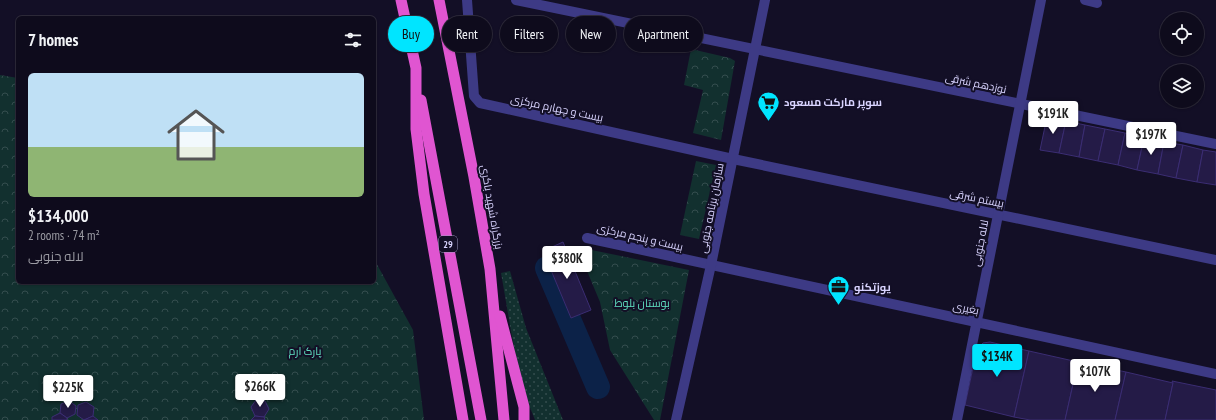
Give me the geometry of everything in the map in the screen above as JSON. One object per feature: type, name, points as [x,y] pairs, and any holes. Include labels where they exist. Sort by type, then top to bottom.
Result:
[{"type":"highway","name":"29","points":[[401,0],[416,68],[481,420]]},
{"type":"highway","name":"بزرگراه شهید باکری","points":[[439,0],[474,177],[492,284],[504,420]]},
{"type":"highway","name":"29","points":[[416,68],[416,129],[424,194],[463,420]]},
{"type":"highway","points":[[492,284],[524,407],[525,420]]},
{"type":"highway","points":[[524,407],[531,420]]},
{"type":"street","name":"بیست و چهارم مرکزی","points":[[467,0],[474,96],[480,103],[733,159]]},
{"type":"street","name":"نوزدهم شرقی","points":[[516,0],[1216,144]]},
{"type":"street","name":"سازمان برنامه جنوبی","points":[[676,420],[711,265],[765,0]]},
{"type":"street","name":"لاله جنوبی","points":[[957,420],[1041,0]]},
{"type":"street","points":[[1085,0],[1097,3]]},
{"type":"street","name":"بیستم شرقی","points":[[733,159],[1216,260]]},
{"type":"street","name":"بیست و پنجم مرکزی","points":[[587,238],[711,265]]},
{"type":"street","name":"بغیری","points":[[711,265],[1216,374]]},
{"type":"green space","points":[[690,52],[703,52],[730,58],[735,61],[721,140],[693,133],[703,90],[684,85]]},
{"type":"green space","name":"پارک ارم","points":[[0,75],[16,78],[16,284],[376,284],[376,263],[413,330],[424,420],[0,420]]},
{"type":"green space","points":[[696,161],[716,165],[699,239],[680,235]]},
{"type":"green space","name":"بوستان بلوط","points":[[577,247],[689,270],[660,420],[654,420],[610,350],[600,302]]},
{"type":"green space","points":[[510,271],[526,328],[563,420],[535,420],[528,403],[514,348],[501,273]]},
{"type":"building","points":[[1047,117],[1066,121],[1059,153],[1040,150]]},
{"type":"building","points":[[1066,121],[1085,125],[1079,157],[1059,153]]},
{"type":"building","points":[[1085,125],[1105,129],[1098,161],[1079,157]]},
{"type":"building","points":[[1105,129],[1125,133],[1118,165],[1098,161]]},
{"type":"building","points":[[1125,133],[1144,138],[1137,170],[1118,165]]},
{"type":"building","points":[[1144,138],[1164,142],[1158,174],[1137,170]]},
{"type":"building","points":[[1164,142],[1183,145],[1176,178],[1158,174]]},
{"type":"building","points":[[1183,145],[1203,150],[1197,182],[1176,178]]},
{"type":"building","points":[[1203,150],[1216,152],[1216,185],[1197,182]]},
{"type":"building","points":[[563,242],[591,310],[571,318],[543,251]]},
{"type":"building","points":[[990,342],[1029,351],[1014,417],[965,405],[977,349],[983,343]]},
{"type":"building","points":[[1029,351],[1078,362],[1065,420],[1030,420],[1014,417]]},
{"type":"building","points":[[1078,362],[1126,372],[1115,420],[1065,420]]},
{"type":"building","points":[[1126,372],[1173,383],[1165,420],[1115,420]]},
{"type":"building","points":[[1172,381],[1216,390],[1216,420],[1165,420],[1173,383]]},
{"type":"building","points":[[256,400],[265,401],[269,409],[264,417],[255,416],[251,407]]},
{"type":"building","points":[[69,401],[76,406],[75,414],[67,418],[60,413],[61,404]]},
{"type":"building","points":[[86,402],[94,407],[93,416],[84,420],[77,415],[78,405]]},
{"type":"building","points":[[60,413],[67,418],[67,420],[52,420],[52,417]]},
{"type":"building","points":[[93,416],[98,420],[84,420]]},
{"type":"building","points":[[255,416],[264,417],[265,420],[251,420]]},
{"type":"waterway","points":[[547,268],[598,387]]},
{"type":"place","name":"سوپر مارکت مسعود","points":[[769,122]]},
{"type":"place","name":"یوزتکنو","points":[[839,306]]}]
